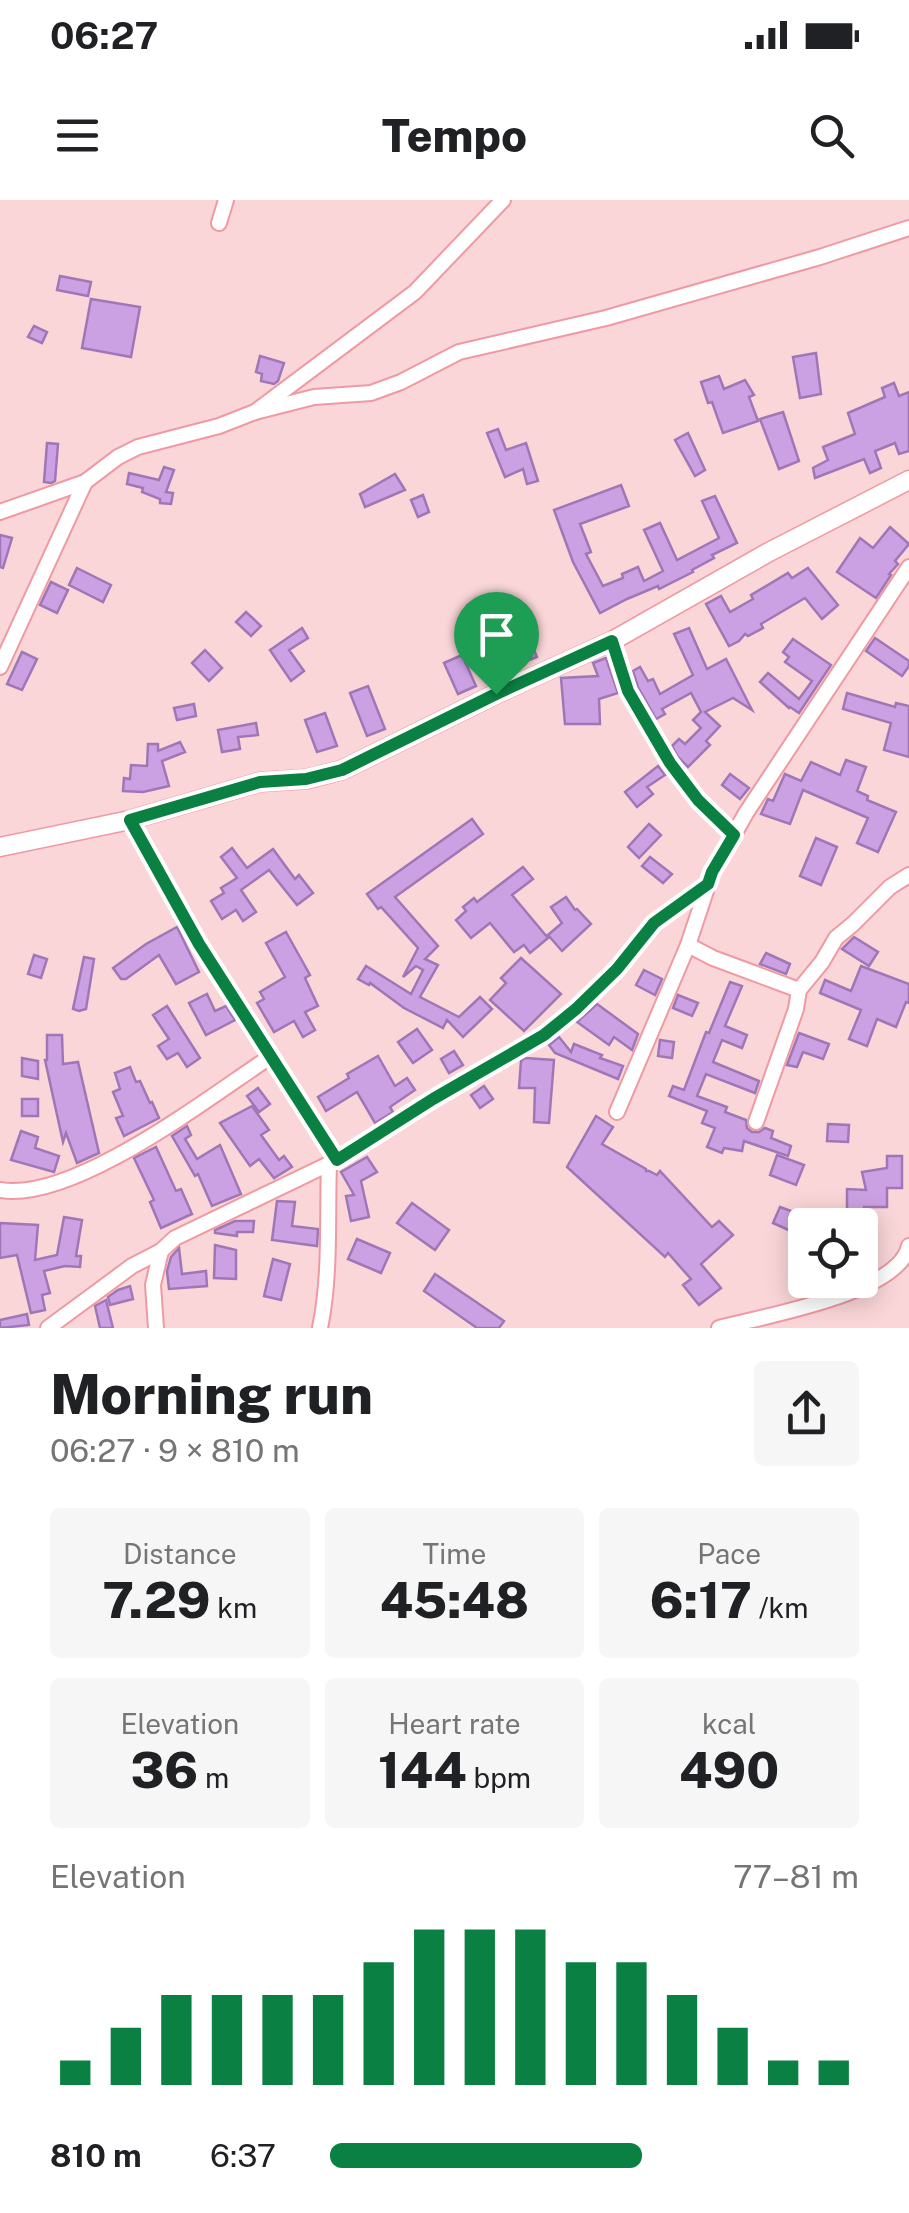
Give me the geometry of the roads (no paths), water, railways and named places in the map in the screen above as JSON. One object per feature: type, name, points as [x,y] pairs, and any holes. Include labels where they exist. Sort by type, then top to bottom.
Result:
[{"type":"main road","points":[[0,847],[130,820],[260,782],[306,779],[342,770],[612,641],[769,552],[909,480]]},
{"type":"street","points":[[219,224],[226,200]]},
{"type":"street","points":[[255,412],[414,292],[504,200]]},
{"type":"street","points":[[0,512],[85,482],[118,456],[138,448],[314,397],[371,392],[401,382],[459,352],[606,318],[909,228]]},
{"type":"street","points":[[0,667],[85,482]]},
{"type":"street","points":[[616,1112],[688,945],[712,872],[909,567]]},
{"type":"street","points":[[612,641],[628,691],[670,763],[698,800],[734,835]]},
{"type":"street","points":[[130,820],[199,944],[333,1162],[329,1252],[320,1328]]},
{"type":"street","points":[[756,1122],[796,1009],[798,990],[836,938],[909,874]]},
{"type":"street","points":[[48,1328],[175,1238],[333,1162],[544,1035],[617,969],[654,923],[708,884]]},
{"type":"street","points":[[688,945],[798,990]]},
{"type":"street","points":[[0,1190],[17,1193],[89,1169],[160,1132],[270,1057]]},
{"type":"street","points":[[720,1328],[852,1292],[880,1279],[906,1258],[909,1246]]},
{"type":"street","points":[[156,1328],[153,1284],[160,1251]]}]
